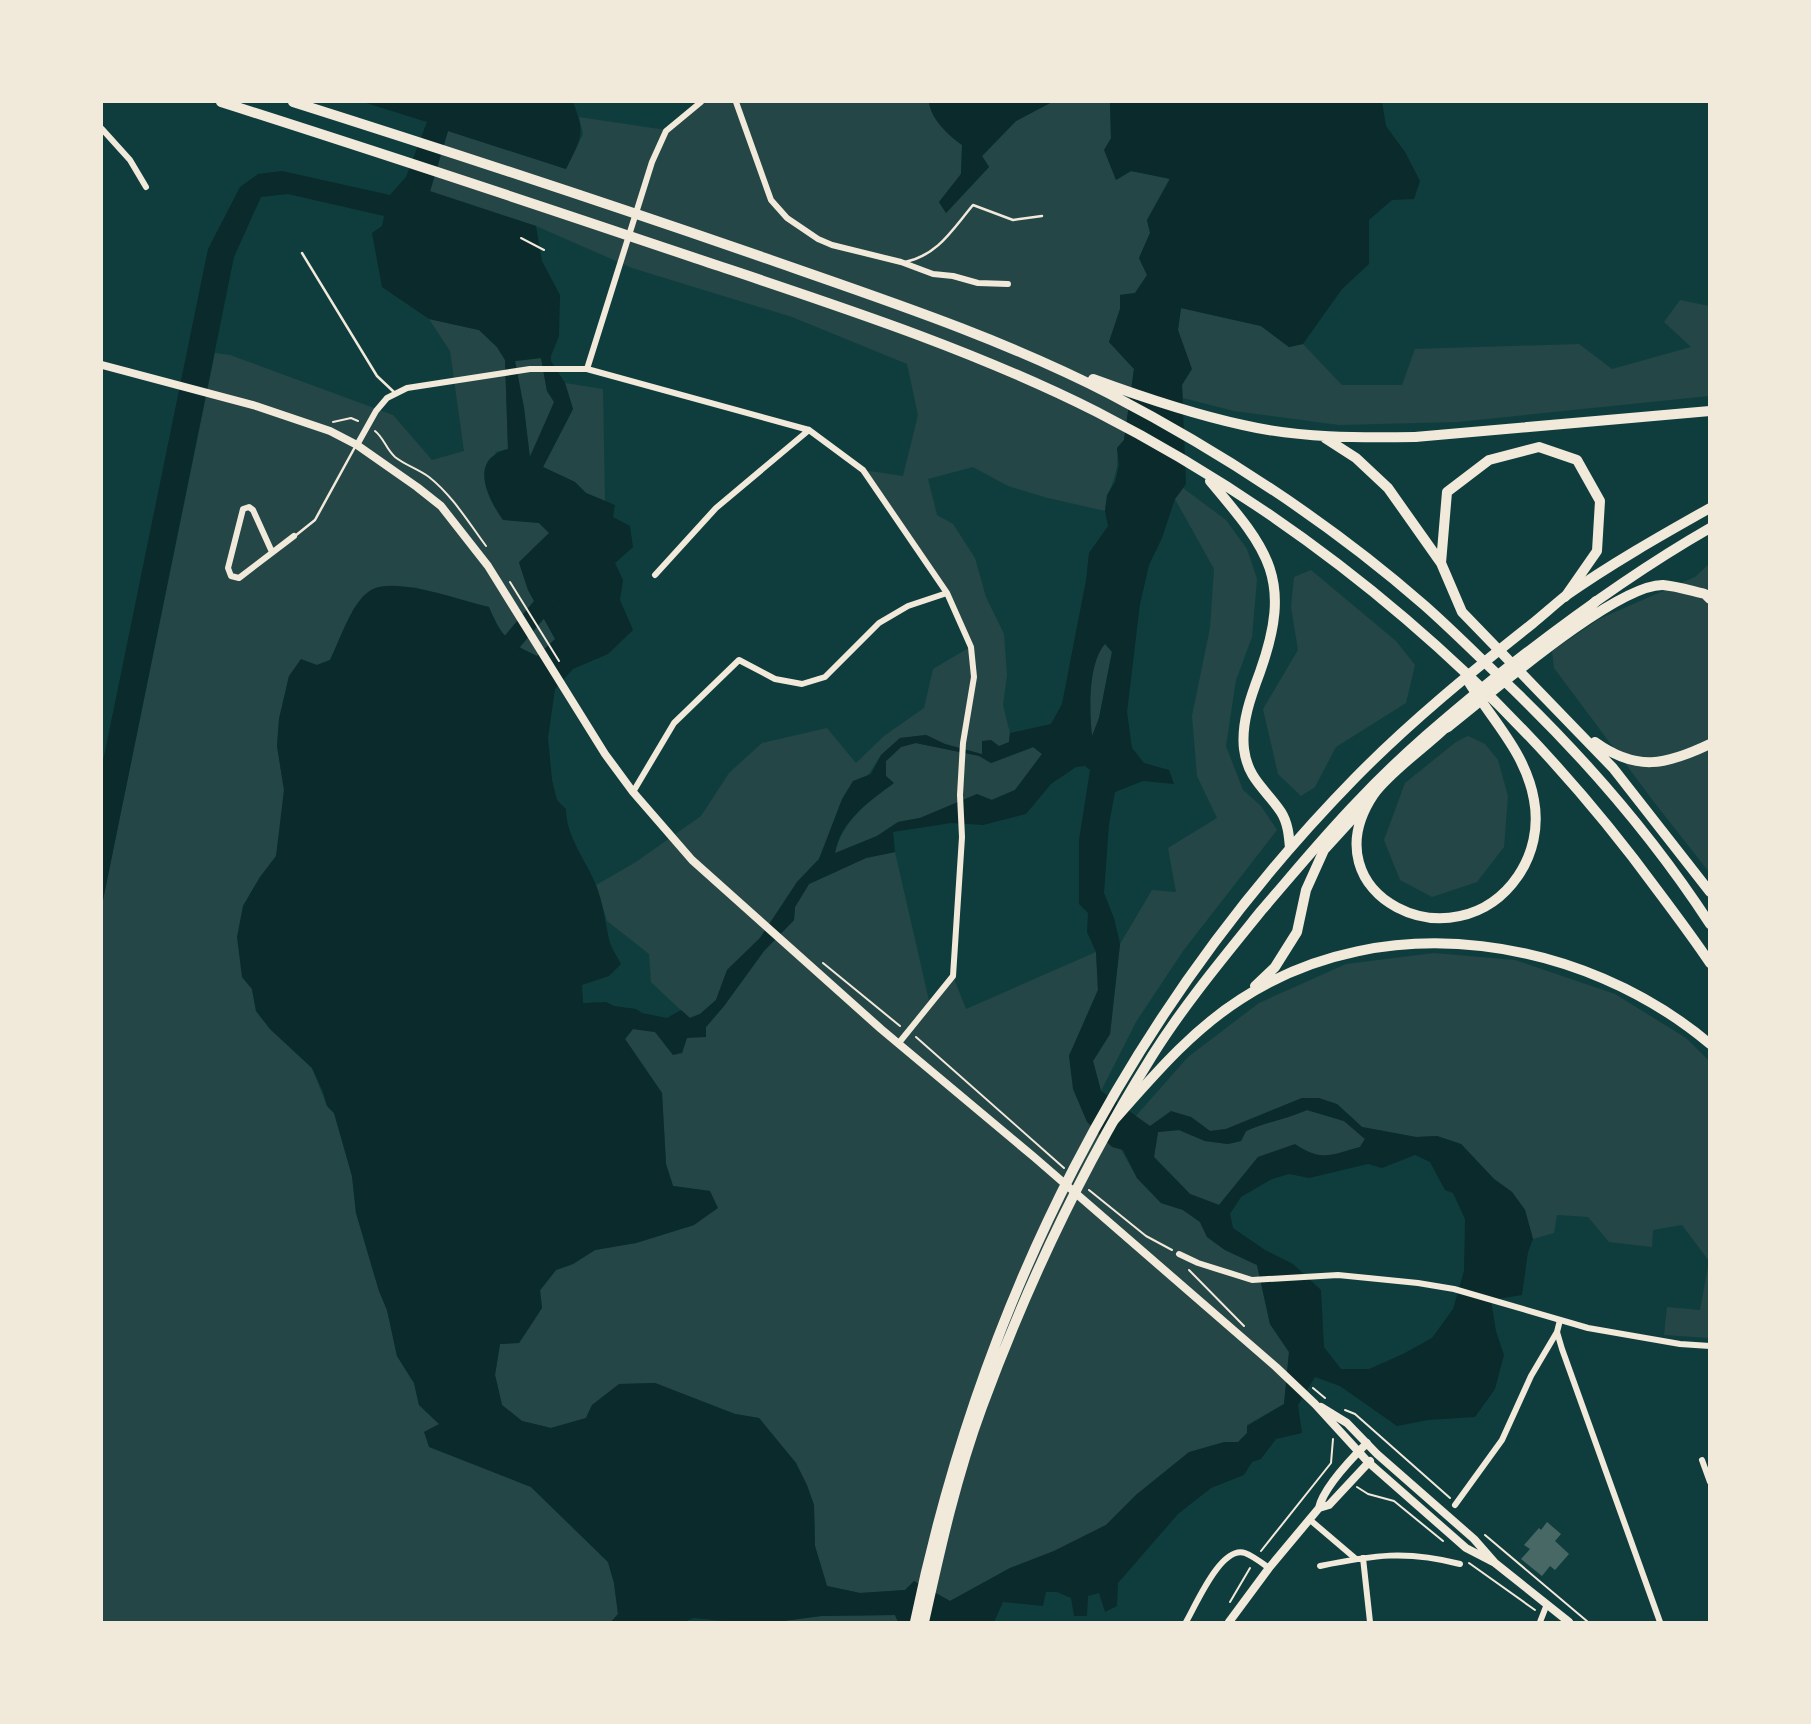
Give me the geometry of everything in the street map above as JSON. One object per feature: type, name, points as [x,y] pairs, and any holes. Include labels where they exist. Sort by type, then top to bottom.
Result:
[{"type":"highway","points":[[220,102],[405,161],[886,323],[974,356],[1100,414],[1198,468],[1276,519],[1350,573],[1457,664],[1527,734],[1597,812],[1710,963]]},
{"type":"highway","points":[[293,102],[411,139],[892,302],[984,336],[1111,390],[1244,425],[1324,436],[1415,437]]},
{"type":"highway","points":[[1111,390],[1288,500],[1366,556],[1425,605],[1575,752],[1616,799],[1710,924]]},
{"type":"highway","points":[[1324,436],[1356,458],[1388,488],[1441,563],[1462,612],[1612,768],[1710,892]]},
{"type":"highway","points":[[1441,563],[1447,492],[1489,460],[1539,447],[1577,460],[1600,501],[1597,551],[1565,597]]},
{"type":"highway","points":[[1198,468],[1251,530],[1262,548],[1274,580],[1276,612],[1273,629],[1248,708],[1244,749],[1256,782],[1282,813],[1289,832],[1290,848]]},
{"type":"highway","points":[[1551,641],[1630,593],[1661,585],[1705,594],[1710,599]]},
{"type":"highway","points":[[1243,998],[1275,967],[1297,932],[1306,890],[1324,849],[1445,723],[1551,641],[1596,601]]},
{"type":"highway","points":[[1374,794],[1359,825],[1359,867],[1377,894],[1400,910],[1431,919],[1462,916],[1478,911],[1505,892],[1524,866],[1536,829],[1534,798],[1529,781],[1500,724],[1480,702],[1457,664]]},
{"type":"highway","points":[[1573,726],[1609,752],[1645,763],[1675,760],[1710,744]]},
{"type":"highway","points":[[1115,1119],[1131,1098],[1196,1032],[1243,998],[1266,984],[1317,963],[1372,949],[1431,944],[1489,947],[1544,957],[1616,983],[1674,1017],[1710,1044]]},
{"type":"main road","points":[[1415,437],[1710,411]]},
{"type":"main road","points":[[925,1622],[937,1522],[968,1419],[1013,1295],[1045,1222],[1090,1136],[1139,1051],[1182,985],[1254,890],[1290,848],[1355,778],[1431,706],[1474,668],[1565,597],[1710,508]]},
{"type":"main road","points":[[1596,601],[1710,528]]},
{"type":"main road","points":[[1131,1098],[1152,1056],[1190,1001],[1304,860],[1392,767],[1518,659],[1551,641]]},
{"type":"main road","points":[[915,1622],[981,1408],[1025,1298],[1058,1225],[1115,1119]]},
{"type":"street","points":[[587,369],[652,162],[666,131],[701,102]]},
{"type":"street","points":[[736,102],[771,200],[786,218],[832,245],[901,262],[933,274],[1008,284]]},
{"type":"street","points":[[102,129],[130,160],[146,187]]},
{"type":"street","points":[[102,365],[299,419],[357,444],[417,486],[440,506],[488,566],[605,754],[633,792],[692,860],[898,1044],[1034,1157],[1276,1367],[1315,1404],[1368,1462],[1466,1548],[1495,1563]]},
{"type":"street","points":[[357,444],[376,411],[395,393],[421,385],[522,370],[587,369],[809,430],[863,470],[947,593],[971,647],[974,677],[963,743],[960,795],[962,837],[953,976],[898,1044]]},
{"type":"street","points":[[655,575],[716,508],[809,430]]},
{"type":"street","points":[[272,552],[253,510],[243,509],[228,568],[231,576],[239,578],[294,536]]},
{"type":"street","points":[[633,792],[674,723],[739,660],[775,680],[802,684],[825,677],[879,623],[908,606],[947,593]]},
{"type":"street","points":[[1179,1254],[1207,1267],[1252,1280],[1338,1275],[1418,1283],[1454,1289],[1588,1328],[1680,1344],[1710,1346]]},
{"type":"street","points":[[1455,1504],[1502,1440],[1531,1376],[1558,1332],[1560,1320]]},
{"type":"street","points":[[1558,1332],[1660,1622]]},
{"type":"street","points":[[1315,1404],[1347,1423],[1377,1454],[1474,1539],[1495,1563],[1569,1622]]},
{"type":"street","points":[[1229,1622],[1319,1508],[1321,1499],[1367,1443]]},
{"type":"street","points":[[1319,1508],[1329,1505],[1377,1454]]},
{"type":"street","points":[[1702,1460],[1710,1482]]},
{"type":"street","points":[[1309,1519],[1360,1558],[1370,1622]]},
{"type":"street","points":[[1186,1622],[1212,1575],[1226,1557],[1235,1552],[1244,1553],[1269,1568]]},
{"type":"street","points":[[1320,1566],[1380,1555],[1412,1554],[1462,1562]]},
{"type":"street","points":[[1542,1619],[1547,1604]]},
{"type":"lane","points":[[901,262],[921,259],[934,250],[973,205],[1013,220],[1042,216]]},
{"type":"lane","points":[[302,253],[377,376],[395,393]]},
{"type":"lane","points":[[294,536],[315,520],[357,444]]},
{"type":"path","points":[[521,238],[544,250]]},
{"type":"path","points":[[510,581],[562,666]]},
{"type":"path","points":[[816,957],[893,1022],[909,1031],[1043,1150]]},
{"type":"path","points":[[1110,1208],[1146,1236],[1179,1254],[1196,1279],[1243,1325]]},
{"type":"path","points":[[1355,1414],[1455,1504]]},
{"type":"path","points":[[1228,1607],[1255,1559],[1331,1463],[1332,1441],[1339,1432]]},
{"type":"path","points":[[1350,1481],[1368,1494],[1394,1501],[1443,1542]]},
{"type":"path","points":[[1484,1535],[1588,1622]]},
{"type":"path","points":[[1462,1562],[1542,1619]]},
{"type":"shaded area","points":[[363,102],[573,102],[580,122],[580,136],[566,169],[448,131],[430,191],[536,226],[542,261],[560,295],[559,336],[551,361],[565,383],[573,409],[543,467],[575,482],[586,493],[615,505],[613,517],[630,526],[633,547],[615,563],[623,580],[620,600],[633,630],[608,654],[573,669],[555,689],[548,738],[557,800],[566,809],[569,829],[596,885],[610,942],[621,964],[609,976],[582,985],[583,1003],[606,1002],[667,1018],[681,1010],[690,1018],[700,1014],[716,1000],[727,970],[760,938],[797,882],[819,859],[842,799],[853,781],[871,774],[881,755],[900,738],[926,735],[945,744],[982,754],[982,741],[991,740],[999,746],[1009,742],[1010,733],[1051,724],[1062,704],[1089,553],[1108,526],[1105,511],[1107,495],[1115,482],[1119,465],[1117,448],[1124,440],[1134,369],[1109,342],[1120,309],[1120,295],[1135,293],[1147,275],[1139,258],[1150,233],[1147,220],[1170,179],[1131,171],[1116,180],[1104,150],[1111,138],[1110,102],[1382,102],[1386,126],[1405,152],[1420,181],[1414,199],[1392,200],[1369,220],[1369,264],[1342,289],[1303,344],[1289,347],[1261,326],[1181,308],[1178,330],[1192,369],[1182,385],[1186,484],[1175,499],[1162,538],[1149,565],[1140,604],[1127,712],[1132,748],[1144,763],[1169,770],[1174,784],[1143,781],[1115,792],[1109,824],[1104,893],[1120,944],[1110,1034],[1093,1061],[1101,1091],[1150,1126],[1171,1111],[1191,1117],[1210,1131],[1226,1129],[1302,1098],[1319,1098],[1337,1104],[1362,1127],[1416,1137],[1437,1136],[1461,1144],[1494,1179],[1512,1192],[1525,1210],[1533,1239],[1528,1252],[1522,1295],[1491,1300],[1496,1331],[1504,1355],[1495,1389],[1475,1417],[1428,1420],[1397,1426],[1340,1386],[1315,1377],[1298,1405],[1302,1433],[1276,1439],[1261,1459],[1252,1462],[1244,1475],[1211,1488],[1178,1514],[1118,1583],[1117,1606],[1105,1612],[1099,1593],[1088,1596],[1087,1616],[1074,1616],[1071,1598],[1057,1592],[1046,1592],[1043,1606],[1003,1602],[994,1622],[898,1622],[895,1615],[821,1616],[776,1622],[694,1618],[684,1622],[611,1622],[618,1614],[608,1562],[531,1487],[429,1447],[424,1432],[439,1424],[419,1405],[414,1383],[397,1356],[387,1310],[356,1213],[352,1176],[334,1113],[327,1106],[312,1068],[270,1029],[256,1011],[252,989],[242,977],[237,937],[243,906],[276,856],[284,790],[277,746],[279,719],[289,676],[301,659],[317,665],[330,660],[352,612],[364,595],[382,586],[396,586],[429,591],[489,607],[507,638],[537,656],[555,639],[528,590],[519,562],[549,533],[539,523],[503,520],[491,500],[484,479],[488,461],[508,449],[505,360],[497,347],[479,330],[429,319],[382,287],[372,233],[382,226],[384,216],[288,194],[261,197],[234,257],[102,905],[102,766],[208,249],[240,187],[258,174],[282,171],[390,195],[406,177],[427,122]],"holes":[[[541,358],[547,391],[554,402],[530,457],[515,361]],[[1105,644],[1112,652],[1099,718],[1092,736],[1090,701],[1095,663]],[[916,743],[979,756],[991,763],[1033,747],[1042,754],[1015,790],[992,800],[977,794],[920,818],[898,822],[877,836],[835,853],[843,831],[857,813],[894,783],[886,776],[886,761],[901,747]],[[1085,766],[1090,770],[1079,840],[1079,904],[1088,913],[1087,932],[1096,952],[1098,990],[1069,1056],[1073,1089],[1087,1122],[1112,1147],[1123,1150],[1137,1178],[1161,1203],[1183,1210],[1200,1222],[1207,1237],[1225,1250],[1257,1265],[1270,1324],[1289,1352],[1284,1404],[1247,1426],[1247,1433],[1238,1442],[1224,1442],[1189,1452],[1137,1494],[1106,1525],[1054,1551],[1010,1568],[950,1601],[914,1581],[905,1590],[860,1593],[827,1586],[815,1546],[814,1505],[807,1485],[796,1463],[759,1418],[735,1414],[655,1383],[619,1384],[592,1405],[586,1418],[551,1428],[522,1421],[502,1405],[495,1375],[500,1344],[519,1343],[542,1308],[540,1290],[556,1270],[573,1264],[595,1250],[636,1243],[694,1225],[718,1208],[710,1191],[673,1186],[666,1164],[662,1093],[625,1039],[633,1029],[655,1032],[673,1055],[682,1053],[687,1038],[706,1037],[706,1027],[764,951],[794,920],[795,907],[809,884],[866,858],[895,852],[893,832],[951,823],[983,825],[1026,814],[1051,784],[1076,767]],[[1307,1110],[1344,1121],[1365,1139],[1360,1147],[1334,1154],[1312,1153],[1295,1144],[1258,1157],[1219,1205],[1190,1194],[1154,1157],[1158,1132],[1179,1130],[1205,1141],[1228,1144],[1241,1141],[1246,1131]],[[1415,1155],[1430,1162],[1445,1190],[1453,1193],[1465,1219],[1464,1271],[1453,1309],[1432,1338],[1369,1369],[1341,1369],[1324,1347],[1321,1290],[1293,1264],[1265,1250],[1233,1228],[1230,1214],[1241,1197],[1272,1179],[1289,1174],[1309,1178],[1368,1164],[1382,1168]]]},
{"type":"shaded area","points":[[701,102],[929,102],[937,120],[962,145],[961,174],[939,202],[946,213],[989,167],[982,156],[1016,121],[1052,102],[1110,102],[1116,180],[1131,171],[1170,178],[1147,220],[1150,233],[1139,258],[1147,275],[1135,293],[1120,295],[1120,309],[1109,342],[1134,369],[1124,440],[1117,448],[1117,467],[1105,511],[1008,486],[973,467],[928,479],[937,515],[953,524],[975,558],[986,597],[1004,634],[1007,675],[1003,705],[1010,733],[1009,743],[983,755],[945,744],[926,735],[900,738],[881,755],[829,836],[819,859],[797,882],[760,938],[727,970],[716,1000],[700,1014],[689,1018],[651,982],[649,954],[607,921],[596,885],[636,862],[701,816],[729,773],[762,743],[827,728],[856,763],[884,736],[924,708],[933,669],[970,647],[947,593],[863,470],[903,476],[918,415],[907,364],[792,317],[632,268],[536,226],[430,192],[448,131],[566,169],[583,134],[579,117],[666,130]]},
{"type":"shaded area","points":[[929,102],[1052,102],[1016,121],[982,156],[989,167],[946,213],[939,202],[961,174],[962,145],[937,120]]},
{"type":"shaded area","points":[[1680,300],[1709,306],[1709,396],[1457,422],[1339,425],[1234,411],[1183,398],[1178,330],[1181,308],[1261,326],[1289,347],[1303,344],[1342,385],[1402,385],[1415,349],[1579,344],[1612,369],[1691,347],[1664,322]]},
{"type":"shaded area","points":[[429,319],[479,330],[497,347],[505,360],[508,449],[495,452],[526,521],[539,523],[550,533],[519,563],[528,590],[556,639],[537,656],[506,638],[488,607],[414,587],[354,608],[330,660],[289,676],[279,719],[277,746],[284,790],[276,857],[243,906],[242,977],[252,989],[256,1011],[270,1029],[312,1068],[327,1106],[334,1113],[352,1176],[356,1213],[387,1310],[397,1356],[414,1383],[419,1405],[487,1469],[531,1487],[608,1562],[618,1614],[611,1622],[103,1622],[102,905],[215,353],[230,355],[393,415],[432,460],[464,451],[450,351]]},
{"type":"shaded area","points":[[541,358],[547,391],[555,402],[529,458],[524,408],[515,361]]},
{"type":"shaded area","points":[[565,383],[603,389],[605,501],[586,493],[575,482],[543,467],[573,409]]},
{"type":"shaded area","points":[[1183,488],[1226,520],[1247,549],[1257,579],[1252,637],[1236,680],[1226,746],[1243,790],[1261,806],[1277,830],[1183,951],[1136,1022],[1101,1091],[1093,1061],[1110,1034],[1120,944],[1152,890],[1176,892],[1168,848],[1217,818],[1197,776],[1192,716],[1210,628],[1214,569],[1175,499]]},
{"type":"shaded area","points":[[1709,564],[1709,872],[1554,668],[1552,651],[1599,619],[1695,577]]},
{"type":"shaded area","points":[[1311,570],[1396,641],[1415,665],[1406,703],[1336,747],[1315,787],[1301,796],[1278,774],[1263,709],[1298,650],[1291,607],[1294,577]]},
{"type":"shaded area","points":[[1105,643],[1112,652],[1099,718],[1092,738],[1092,676],[1099,652]]},
{"type":"shaded area","points":[[1468,736],[1485,744],[1498,760],[1508,796],[1504,847],[1477,882],[1432,897],[1400,880],[1384,840],[1405,783],[1456,742]]},
{"type":"shaded area","points":[[915,743],[980,756],[991,763],[1034,747],[1042,754],[1015,790],[991,800],[977,794],[920,818],[898,822],[877,836],[835,854],[838,842],[857,813],[893,783],[886,776],[886,761],[901,747]]},
{"type":"shaded area","points":[[895,852],[930,1005],[953,976],[966,1009],[1096,952],[1098,990],[1069,1056],[1137,1178],[1161,1203],[1183,1210],[1200,1222],[1207,1237],[1225,1250],[1257,1265],[1270,1324],[1289,1352],[1284,1404],[1247,1425],[1247,1433],[1238,1442],[1224,1442],[1137,1494],[1106,1525],[1054,1551],[1010,1568],[950,1601],[914,1581],[905,1590],[860,1593],[827,1586],[815,1546],[814,1505],[796,1463],[759,1418],[735,1414],[655,1383],[620,1384],[592,1405],[586,1418],[551,1428],[522,1421],[502,1405],[495,1375],[500,1344],[519,1343],[542,1308],[540,1291],[556,1270],[573,1264],[595,1250],[636,1243],[694,1225],[710,1191],[673,1186],[666,1164],[662,1093],[625,1039],[633,1029],[655,1032],[682,1052],[687,1038],[706,1027],[764,951],[794,920],[795,907],[809,884],[866,858]]},
{"type":"shaded area","points":[[1434,953],[1515,960],[1615,994],[1686,1038],[1709,1061],[1709,1261],[1682,1225],[1653,1230],[1652,1247],[1609,1242],[1588,1217],[1557,1215],[1554,1233],[1533,1239],[1525,1210],[1512,1192],[1494,1179],[1461,1144],[1437,1136],[1416,1137],[1362,1127],[1337,1104],[1302,1098],[1226,1129],[1210,1131],[1191,1117],[1150,1126],[1135,1117],[1188,1057],[1259,1003],[1346,964]]},
{"type":"shaded area","points":[[1307,1110],[1344,1121],[1365,1139],[1360,1147],[1329,1156],[1258,1157],[1219,1205],[1190,1194],[1154,1157],[1158,1132],[1179,1130],[1205,1141],[1228,1144],[1241,1141],[1246,1131]]},
{"type":"shaded area","points":[[1709,1261],[1709,1338],[1664,1335],[1667,1307],[1700,1310]]},
{"type":"shaded area","points":[[895,1615],[898,1622],[776,1622],[821,1616]]},
{"type":"building","points":[[1547,1522],[1561,1534],[1555,1541],[1569,1554],[1555,1570],[1550,1566],[1542,1576],[1521,1559],[1530,1549],[1524,1545]]},
{"type":"waterway","points":[[495,662],[554,592]]}]
